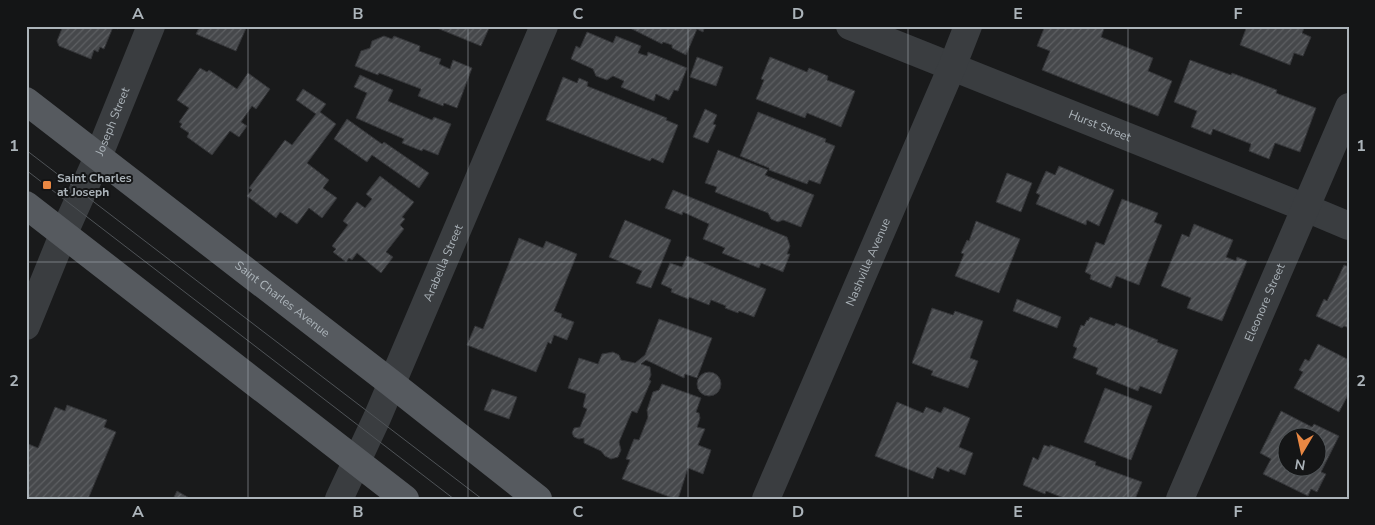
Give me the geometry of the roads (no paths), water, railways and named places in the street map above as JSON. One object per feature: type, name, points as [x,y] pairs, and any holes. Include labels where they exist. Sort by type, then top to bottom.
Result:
[{"type":"main road","name":"Saint Charles Avenue","points":[[26,101],[392,383],[538,499]]},
{"type":"main road","points":[[26,205],[406,499]]},
{"type":"street","name":"Joseph Street","points":[[26,326],[151,26]]},
{"type":"street","name":"Arabella Street","points":[[339,499],[358,462],[544,26]]},
{"type":"street","name":"Hurst Street","points":[[850,26],[1349,226]]},
{"type":"street","name":"Nashville Avenue","points":[[766,499],[968,26]]},
{"type":"street","name":"Eleonore Street","points":[[1180,499],[1349,108]]},
{"type":"tram line","points":[[26,150],[482,499]]},
{"type":"tram line","points":[[26,170],[454,499]]},
{"type":"place","name":"Saint Charles at Joseph","points":[[47,185]]}]
